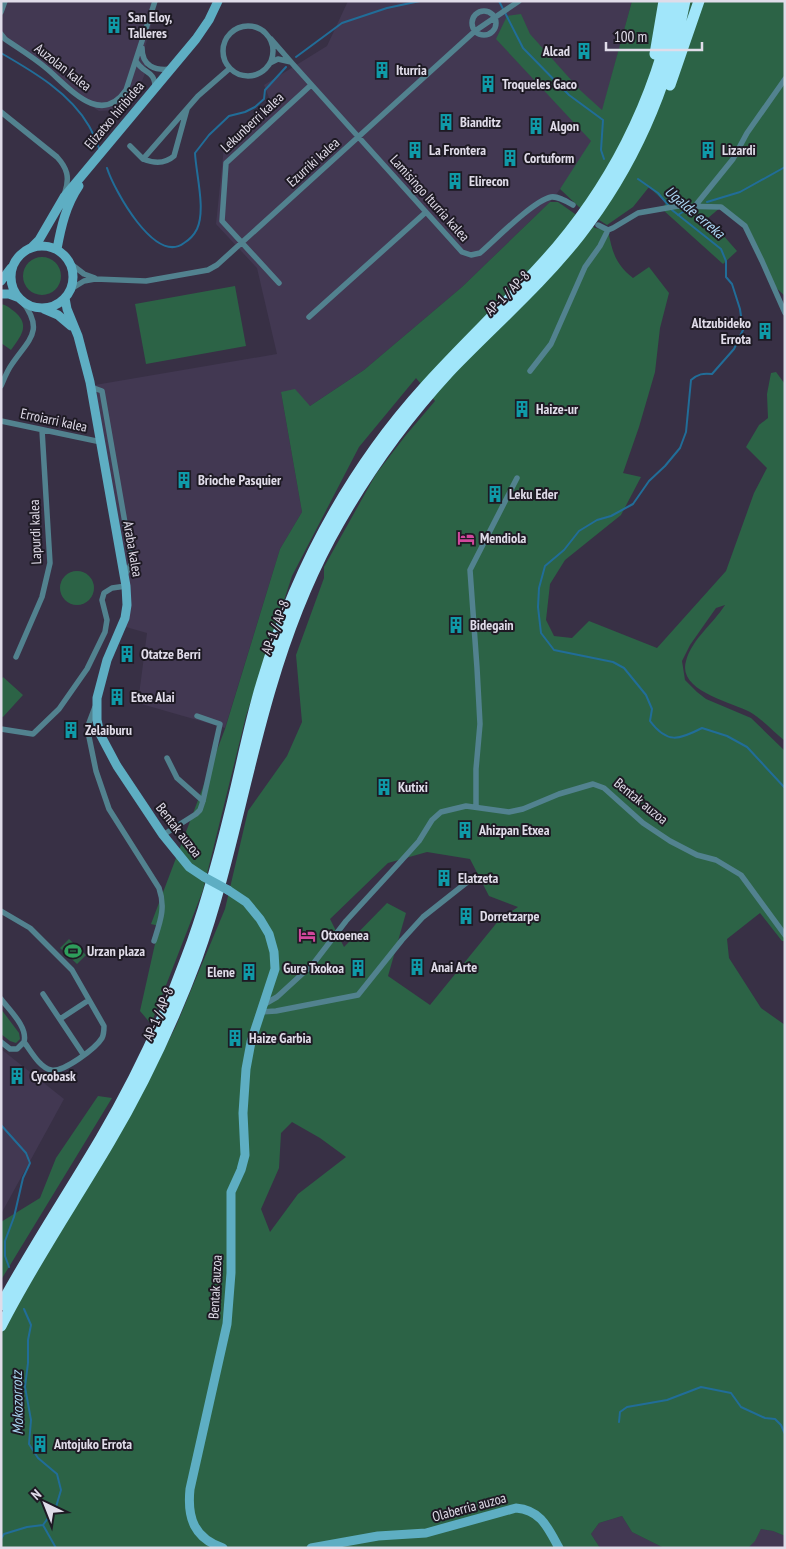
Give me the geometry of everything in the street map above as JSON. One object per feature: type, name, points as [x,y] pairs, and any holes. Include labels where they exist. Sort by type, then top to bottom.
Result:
[{"type":"highway","points":[[629,138],[629,128],[641,98],[655,52],[664,1]]},
{"type":"highway","name":"AP-1 / AP-8","points":[[1,1305],[110,1122],[134,1077],[166,1009],[188,954],[209,891],[268,660],[286,610],[320,538],[351,484],[391,426],[443,365],[528,280],[562,242],[596,195],[629,138],[645,104],[657,70],[675,1]]},
{"type":"highway","name":"AP-1 / AP-8","points":[[1,1326],[127,1112],[158,1052],[175,1013],[197,958],[218,893],[263,714],[278,664],[306,590],[328,542],[368,475],[415,411],[450,372],[550,270],[579,237],[616,182],[646,126],[667,73],[685,1]]},
{"type":"highway","points":[[646,126],[656,118],[667,93],[699,1]]},
{"type":"street","points":[[1,12],[5,1]]},
{"type":"street","name":"Auzolan kalea","points":[[1,34],[90,104],[101,106],[115,102],[126,90],[155,1]]},
{"type":"street","name":"Elizatxo hiribidea","points":[[32,247],[39,240],[64,197],[171,69],[202,30],[220,1]]},
{"type":"street","name":"Elizatxo hiribidea","points":[[57,249],[63,220],[74,194],[88,172],[198,41],[212,21],[220,1]]},
{"type":"street","name":"Ezurriki kalea","points":[[100,279],[146,281],[208,270],[217,266],[475,31],[519,1]]},
{"type":"street","points":[[480,12],[489,12],[496,17],[497,25],[492,33],[483,35],[475,31],[472,21],[475,15],[480,12]]},
{"type":"street","points":[[270,63],[273,53],[271,39],[258,28],[249,26],[236,29],[228,34],[223,44],[222,53],[225,64],[229,69],[243,77],[252,77],[260,74],[270,63],[278,59],[291,62]]},
{"type":"street","name":"Lamisingo Iturria kalea","points":[[271,39],[462,252],[471,255],[480,253],[539,201],[553,196],[566,200],[572,205]]},
{"type":"street","name":"Auzolan kalea","points":[[142,44],[142,56],[146,62]]},
{"type":"street","points":[[155,87],[155,79],[136,61],[140,58],[158,70],[171,69]]},
{"type":"street","name":"Auzolan kalea","points":[[131,77],[144,69]]},
{"type":"street","points":[[143,159],[198,96],[229,69]]},
{"type":"street","points":[[695,206],[732,159],[746,133],[785,79]]},
{"type":"street","name":"Lekunberri kalea","points":[[279,283],[222,221],[226,162],[311,85]]},
{"type":"street","points":[[130,146],[143,159],[152,163],[170,160],[174,156],[187,109]]},
{"type":"street","points":[[1,112],[63,164],[68,179],[64,197]]},
{"type":"street","points":[[530,371],[551,344],[585,267],[600,246],[608,230],[638,213],[678,206],[721,207],[745,226],[785,313]]},
{"type":"street","points":[[309,317],[426,212]]},
{"type":"street","points":[[598,225],[608,230]]},
{"type":"street","points":[[1,281],[17,257],[32,247],[48,246],[57,249],[84,274],[100,279]]},
{"type":"street","points":[[42,308],[57,304],[65,298],[71,289],[73,277],[71,264]]},
{"type":"street","points":[[1,386],[10,366],[34,330],[31,313],[11,286],[11,268]]},
{"type":"street","points":[[71,289],[84,281],[100,279]]},
{"type":"street","points":[[1,294],[9,294],[31,307],[42,308],[58,315],[75,330]]},
{"type":"street","name":"Araba kalea","points":[[1,729],[33,734],[59,709],[87,669],[105,632],[107,620],[102,600],[104,593],[112,588],[126,586],[91,387],[85,359],[68,314],[65,298]]},
{"type":"street","points":[[91,387],[102,391],[126,525],[132,563],[124,576]]},
{"type":"street","name":"Erroiarri kalea","points":[[1,421],[101,442]]},
{"type":"street","name":"Lapurdi kalea","points":[[16,657],[42,597],[50,563],[42,430]]},
{"type":"street","points":[[476,806],[479,715],[478,668],[470,570],[517,478]]},
{"type":"street","name":"Bentak auzoa","points":[[126,586],[127,605],[125,618],[107,660],[88,732],[96,772],[109,809],[159,888],[163,899],[162,914],[154,942]]},
{"type":"street","name":"Bentak auzoa","points":[[96,704],[100,734],[117,766],[163,835],[189,868],[246,902],[269,934],[274,952],[275,968],[251,1042],[246,1069],[243,1113],[245,1155],[241,1170],[231,1192],[231,1273],[227,1324],[190,1489],[188,1506],[190,1517],[198,1531],[209,1542],[223,1548]]},
{"type":"street","points":[[163,835],[196,814],[200,810],[203,801],[220,724],[197,716]]},
{"type":"street","points":[[167,758],[176,778],[203,801]]},
{"type":"street","name":"Bentak auzoa","points":[[262,1008],[313,964],[346,921],[419,840],[436,815],[455,808],[476,806],[509,812],[523,810],[559,794],[593,784],[604,788],[643,823],[670,841],[697,855],[716,860],[740,875],[785,935]]},
{"type":"street","points":[[262,1008],[276,1011],[358,996],[402,940],[423,917],[466,883],[479,877]]},
{"type":"street","points":[[1,911],[30,928],[72,970],[104,1026],[104,1035],[100,1040],[64,1069],[56,1071],[43,1067],[24,1042]]},
{"type":"street","points":[[43,994],[83,1054]]},
{"type":"street","points":[[1,999],[24,1029],[26,1036],[24,1042],[17,1050],[10,1049],[1,1042]]},
{"type":"street","points":[[60,1020],[89,1000]]},
{"type":"street","name":"Olaberria auzoa","points":[[311,1548],[378,1536],[426,1533],[516,1508],[526,1509],[536,1514],[548,1529],[559,1548]]},
{"type":"shaded area","points":[[1,1],[158,1],[145,47],[146,71],[142,81],[118,110],[99,111],[80,99],[42,67],[1,40]]},
{"type":"shaded area","points":[[348,1],[632,1],[592,149],[550,202],[462,287],[364,370],[310,406],[281,392],[302,512],[280,549],[225,728],[138,703],[147,633],[119,625],[125,604],[95,385],[277,354],[257,268],[216,224],[224,147],[270,100],[264,85],[327,46]]},
{"type":"shaded area","points":[[1,1049],[64,1099],[1,1214]]},
{"type":"shaded area","points":[[622,1516],[632,1532],[664,1548],[600,1548],[591,1534],[599,1523]]},
{"type":"shaded area","points":[[761,1529],[785,1536],[785,1548],[748,1548]]},
{"type":"green space","points":[[632,1],[785,1],[785,296],[773,285],[745,226],[721,207],[708,218],[737,251],[723,264],[662,209],[666,203],[649,187],[633,207],[607,225],[579,207],[560,189],[591,141],[496,39],[507,16],[521,14],[530,34],[581,91],[602,110]]},
{"type":"green space","points":[[550,202],[558,202],[595,228],[608,230],[615,257],[622,268],[633,278],[649,267],[669,293],[660,328],[655,372],[623,473],[641,477],[621,515],[565,560],[550,584],[546,620],[554,636],[572,638],[589,621],[657,648],[726,571],[754,493],[767,468],[746,447],[759,425],[768,418],[767,394],[771,373],[776,372],[785,384],[785,741],[750,712],[698,688],[685,671],[686,661],[693,646],[725,605],[716,608],[690,645],[682,661],[685,680],[697,692],[706,699],[751,718],[785,751],[785,941],[782,941],[760,913],[727,939],[729,958],[761,1008],[785,1025],[785,1536],[761,1529],[755,1541],[748,1548],[664,1548],[632,1532],[622,1516],[599,1523],[591,1534],[600,1548],[1,1548],[1,1333],[140,1097],[176,1026],[225,909],[248,811],[287,756],[302,722],[296,655],[324,578],[324,567],[376,474],[435,401],[416,378],[359,447],[292,576],[246,716],[203,890],[151,1024],[140,1011],[159,926],[151,924],[225,729],[280,549],[302,512],[281,392],[295,389],[310,406],[364,370],[462,287]],"holes":[[[427,852],[470,859],[489,896],[518,907],[499,920],[430,1005],[388,976],[406,913],[387,903],[344,947],[330,919],[388,863]],[[292,1122],[320,1138],[346,1157],[298,1194],[270,1232],[261,1209],[279,1168],[281,1133]]]},
{"type":"green space","points":[[42,257],[56,262],[61,276],[56,290],[42,295],[28,290],[23,276],[28,262]]},
{"type":"green space","points":[[235,286],[246,346],[146,364],[135,304]]},
{"type":"green space","points":[[1,304],[15,312],[22,322],[22,331],[18,341],[11,350],[1,343]]},
{"type":"green space","points":[[77,571],[89,576],[94,588],[89,600],[77,605],[65,600],[60,588],[65,576]]},
{"type":"green space","points":[[3,677],[23,695],[3,717],[1,716],[1,680]]},
{"type":"green space","name":"Urzan plaza","points":[[69,939],[86,955],[77,964],[60,948]]},
{"type":"green space","points":[[1,1009],[19,1033],[20,1039],[16,1043],[1,1034]]},
{"type":"green space","points":[[98,1096],[112,1098],[1,1280],[1,1222],[40,1198],[56,1158]]},
{"type":"waterway","name":"Ugalde erreka","points":[[296,57],[342,23],[387,8],[420,1]]},
{"type":"waterway","name":"Ugalde erreka","points":[[499,1],[523,48],[569,95],[603,120],[601,150],[604,159]]},
{"type":"waterway","name":"Ugalde erreka","points":[[1,53],[62,93],[81,114],[99,148]]},
{"type":"waterway","name":"Ugalde erreka","points":[[107,168],[127,207],[149,235],[161,244],[173,247],[184,243],[190,239],[200,221],[201,202],[195,153],[209,135],[229,116],[245,112],[255,107],[264,99],[265,90],[286,67]]},
{"type":"waterway","points":[[707,202],[740,192],[785,167]]},
{"type":"waterway","name":"Ugalde erreka","points":[[638,179],[658,193],[669,206]]},
{"type":"waterway","name":"Ugalde erreka","points":[[672,210],[721,249],[726,261],[726,277],[732,284],[740,309],[743,330],[734,349],[712,374],[701,374],[691,380],[686,432],[680,448],[665,466],[649,481],[633,504],[611,516],[597,520],[579,531],[564,550],[545,566],[539,588],[538,607],[541,633],[554,650],[613,662],[624,668],[646,695],[652,709],[650,721],[662,733],[674,738],[687,735],[702,728],[727,736],[747,747],[785,788]]},
{"type":"waterway","points":[[678,215],[686,210]]},
{"type":"waterway","name":"Mokozorrotz","points":[[1,1125],[26,1153],[30,1163],[23,1178],[14,1217],[5,1241],[5,1256],[9,1267]]},
{"type":"waterway","name":"Mokozorrotz","points":[[1,1539],[4,1534],[27,1527],[43,1525],[56,1507],[61,1490],[57,1474],[38,1458],[29,1444],[31,1420],[25,1387],[28,1340],[31,1325],[24,1309]]},
{"type":"waterway","points":[[619,1422],[620,1412],[627,1407],[667,1400],[701,1387],[731,1393],[741,1407],[765,1418],[775,1419],[781,1425],[785,1434]]},
{"type":"waterway","points":[[43,1525],[56,1548]]},
{"type":"place","name":"San Eloy, Talleres","points":[[114,25]]},
{"type":"place","name":"Alcad","points":[[584,51]]},
{"type":"place","name":"Iturria","points":[[382,70]]},
{"type":"place","name":"Troqueles Gaco","points":[[488,84]]},
{"type":"place","name":"Bianditz","points":[[446,122]]},
{"type":"place","name":"Algon","points":[[536,126]]},
{"type":"place","name":"La Frontera","points":[[415,150]]},
{"type":"place","name":"Lizardi","points":[[708,150]]},
{"type":"place","name":"Cortuform","points":[[510,158]]},
{"type":"place","name":"Elirecon","points":[[455,181]]},
{"type":"place","name":"Altzubideko Errota","points":[[765,331]]},
{"type":"place","name":"Haize-ur","points":[[522,409]]},
{"type":"place","name":"Brioche Pasquier","points":[[184,480]]},
{"type":"place","name":"Leku Eder","points":[[495,494]]},
{"type":"place","name":"Mendiola","points":[[466,538]]},
{"type":"place","name":"Bidegain","points":[[456,625]]},
{"type":"place","name":"Otatze Berri","points":[[127,654]]},
{"type":"place","name":"Etxe Alai","points":[[117,697]]},
{"type":"place","name":"Zelaiburu","points":[[71,730]]},
{"type":"place","name":"Kutixi","points":[[384,787]]},
{"type":"place","name":"Ahizpan Etxea","points":[[465,830]]},
{"type":"place","name":"Elatzeta","points":[[444,878]]},
{"type":"place","name":"Dorretzarpe","points":[[466,916]]},
{"type":"place","name":"Otxoenea","points":[[307,935]]},
{"type":"place","name":"Urzan plaza","points":[[73,951]]},
{"type":"place","name":"Anai Arte","points":[[417,967]]},
{"type":"place","name":"Gure Txokoa","points":[[358,968]]},
{"type":"place","name":"Elene","points":[[249,972]]},
{"type":"place","name":"Haize Garbia","points":[[235,1038]]},
{"type":"place","name":"Cycobask","points":[[17,1076]]},
{"type":"place","name":"Antojuko Errota","points":[[40,1444]]}]
